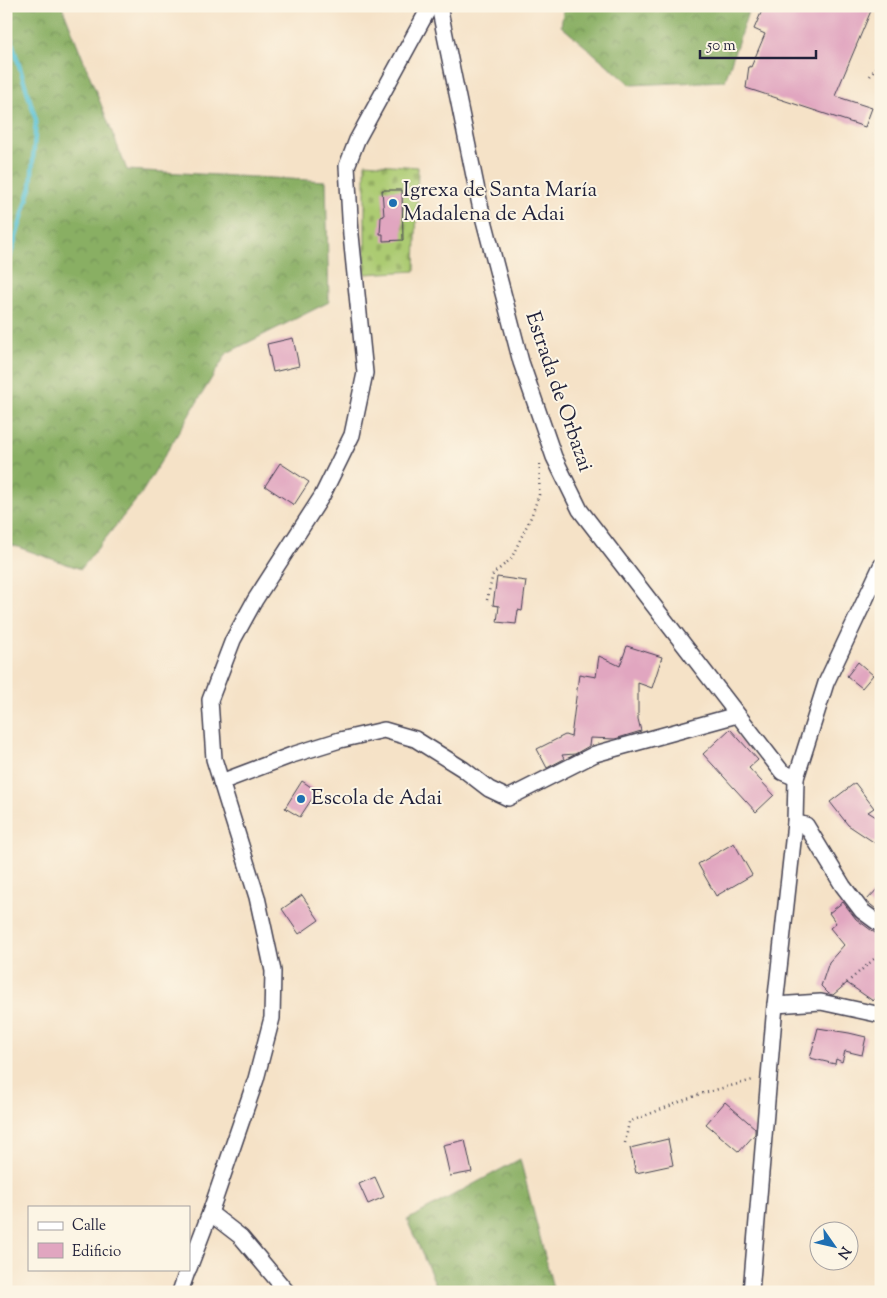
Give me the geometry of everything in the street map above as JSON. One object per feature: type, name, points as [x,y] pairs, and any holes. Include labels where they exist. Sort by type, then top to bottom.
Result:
[{"type":"street","points":[[190,1266],[256,1078],[272,1018],[273,971],[257,897],[214,759],[210,700],[233,640],[255,600],[322,496],[352,435],[365,373],[351,235],[348,166],[357,140],[428,10],[433,6]]},
{"type":"street","name":"Estrada de Orbazai","points":[[440,6],[480,205],[522,362],[554,457],[580,510],[782,772],[796,778]]},
{"type":"street","points":[[417,30],[444,28]]},
{"type":"street","points":[[751,1292],[775,1005],[795,823],[796,778],[826,683],[881,566]]},
{"type":"street","points":[[221,782],[311,749],[384,730],[415,740],[463,769],[488,789],[508,798],[595,754],[737,715]]},
{"type":"street","points":[[795,823],[806,825],[862,911],[881,925]]},
{"type":"street","points":[[775,1005],[821,1002],[881,1015]]},
{"type":"street","points":[[210,1213],[241,1237],[287,1292]]},
{"type":"street","points":[[180,1292],[189,1270]]},
{"type":"path","points":[[870,76],[881,60]]},
{"type":"path","points":[[487,600],[493,574],[511,558],[531,517],[539,495],[540,450],[548,441]]},
{"type":"path","points":[[843,986],[881,953]]},
{"type":"path","points":[[625,1143],[629,1122],[700,1094],[769,1076]]},
{"type":"green space","points":[[6,6],[62,6],[127,170],[326,181],[329,302],[227,353],[141,494],[81,569],[6,544]]},
{"type":"green space","points":[[564,6],[750,6],[725,81],[631,85],[561,26]]},
{"type":"green space","points":[[365,163],[418,167],[415,271],[365,274]]},
{"type":"green space","points":[[520,1159],[554,1292],[439,1292],[407,1220]]},
{"type":"building","points":[[764,6],[873,6],[835,96],[872,108],[865,127],[746,88],[749,66],[751,67],[765,34],[754,29]]},
{"type":"building","name":"Igrexa de Santa María Madalena de Adai","points":[[382,190],[402,190],[403,240],[383,241],[383,234],[380,234],[381,217],[384,216]]},
{"type":"building","points":[[293,338],[299,366],[273,372],[267,344]]},
{"type":"building","points":[[280,463],[309,482],[294,505],[265,486]]},
{"type":"building","points":[[497,577],[526,581],[522,611],[518,610],[516,624],[497,622],[499,606],[493,605]]},
{"type":"building","points":[[627,646],[662,657],[652,688],[638,683],[638,719],[641,731],[615,739],[590,738],[589,746],[575,754],[562,755],[564,759],[547,768],[537,749],[565,735],[571,737],[579,674],[596,677],[599,656],[620,666]]},
{"type":"building","points":[[858,662],[873,675],[862,688],[847,676]]},
{"type":"building","points":[[730,729],[758,760],[749,768],[774,795],[756,812],[703,754]]},
{"type":"building","name":"Escola de Adai","points":[[302,781],[317,791],[300,817],[285,808]]},
{"type":"building","points":[[855,783],[874,808],[868,812],[881,820],[881,847],[848,825],[830,802]]},
{"type":"building","points":[[734,843],[752,875],[716,896],[698,864]]},
{"type":"building","points":[[881,885],[881,913],[866,901]]},
{"type":"building","points":[[302,895],[319,920],[299,934],[282,909]]},
{"type":"building","points":[[843,902],[856,919],[875,933],[881,934],[881,993],[873,1001],[847,983],[833,995],[829,994],[821,986],[829,962],[844,945],[830,928],[836,923],[829,913]]},
{"type":"building","points":[[818,1028],[866,1037],[862,1055],[845,1051],[842,1062],[836,1059],[835,1064],[810,1058]]},
{"type":"building","points":[[725,1102],[755,1128],[755,1134],[739,1152],[706,1124]]},
{"type":"building","points":[[668,1139],[673,1165],[636,1173],[630,1148]]},
{"type":"building","points":[[465,1140],[472,1172],[450,1176],[443,1145]]},
{"type":"building","points":[[375,1177],[384,1197],[368,1204],[359,1184]]},
{"type":"waterway","points":[[6,23],[36,120],[31,187],[6,270]]},
{"type":"place","name":"Igrexa de Santa María Madalena de Adai","points":[[393,203]]},
{"type":"place","name":"Escola de Adai","points":[[301,799]]}]
